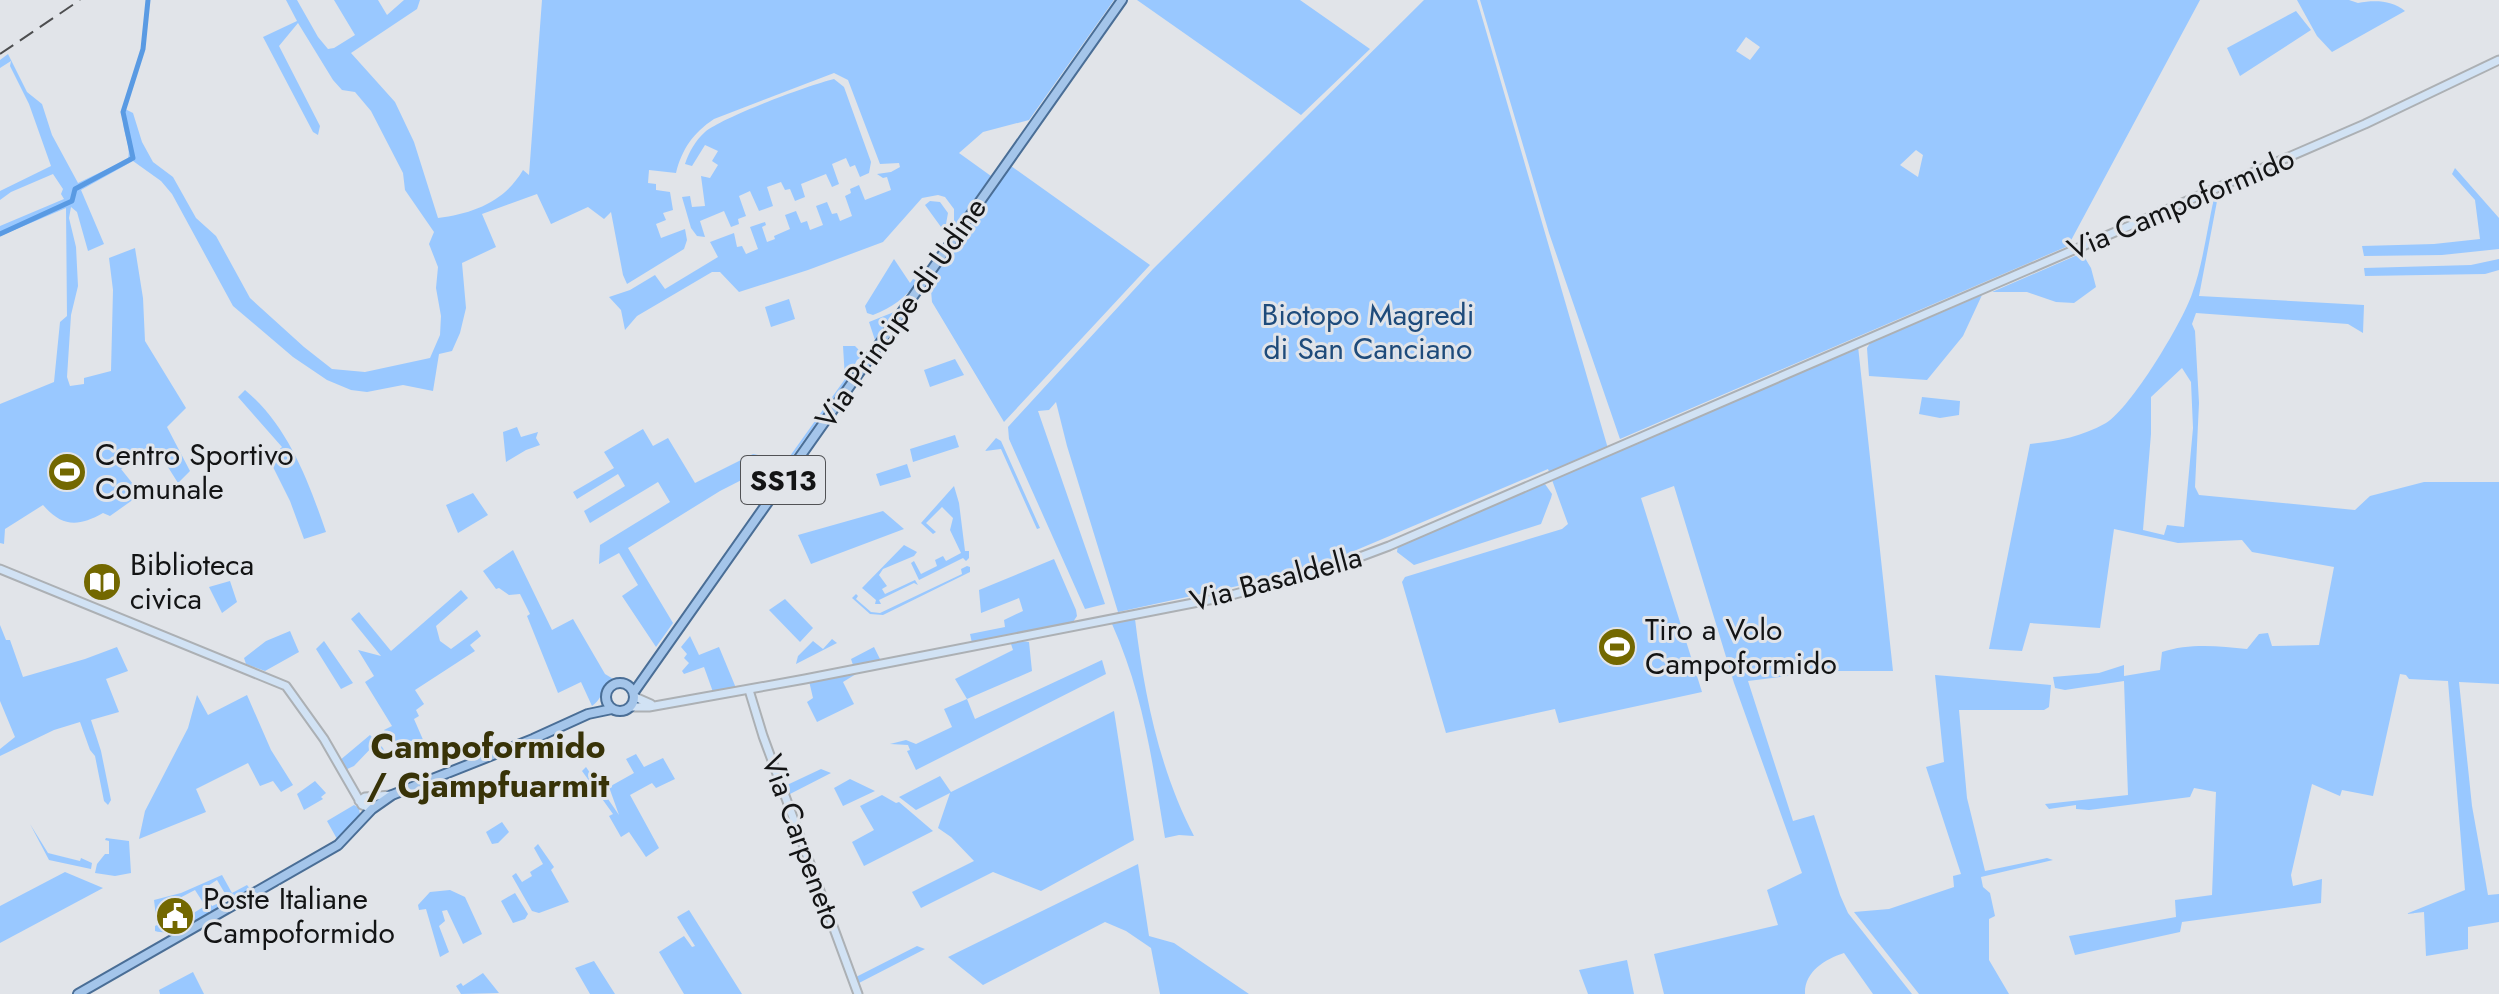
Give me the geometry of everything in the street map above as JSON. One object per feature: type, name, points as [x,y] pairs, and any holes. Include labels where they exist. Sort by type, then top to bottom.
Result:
[{"type":"main road","name":"Via Principe di Udine","points":[[633,698],[653,665],[1122,0]]},
{"type":"main road","name":"Via Campoformido","points":[[1861,342],[2373,121],[2499,60]]},
{"type":"main road","name":"Via Basaldella","points":[[633,698],[657,705],[749,690],[1209,600],[1325,570],[1403,540],[1861,342]]},
{"type":"main road","points":[[0,569],[286,686],[362,799],[373,809]]},
{"type":"main road","name":"Via Principe di Udine","points":[[606,700],[607,691],[613,684],[626,684],[653,665]]},
{"type":"main road","points":[[626,684],[633,698]]},
{"type":"main road","name":"Via Carpeneto","points":[[749,690],[858,994]]},
{"type":"main road","name":"SS13","points":[[78,994],[338,845],[363,818],[392,795],[588,714],[612,709],[625,711],[633,698]]},
{"type":"main road","points":[[606,700],[612,709]]},
{"type":"main road","name":"SS13","points":[[588,714],[606,700]]},
{"type":"main road","points":[[362,799],[392,795]]},
{"type":"main road","points":[[362,799],[363,818]]},
{"type":"green space","points":[[286,0],[297,0],[328,49],[355,35],[334,0],[378,0],[387,15],[404,0],[420,0],[417,9],[351,53],[395,102],[414,142],[438,218],[487,204],[507,190],[523,170],[529,175],[542,0],[1114,0],[1029,120],[983,132],[959,153],[991,176],[948,237],[946,232],[954,223],[954,209],[945,197],[922,198],[883,242],[739,292],[720,272],[712,272],[637,316],[625,330],[621,310],[609,297],[630,290],[655,275],[665,289],[718,257],[710,242],[734,233],[737,247],[742,246],[746,254],[758,249],[750,227],[765,222],[766,225],[762,227],[767,242],[790,229],[785,215],[796,211],[801,223],[807,221],[810,230],[823,225],[816,206],[827,202],[832,214],[837,213],[840,221],[852,216],[845,196],[851,193],[850,189],[859,185],[865,200],[891,190],[887,177],[877,174],[891,172],[900,167],[899,163],[880,164],[848,80],[834,73],[714,119],[689,142],[676,173],[649,170],[648,183],[656,184],[656,190],[670,192],[673,210],[663,213],[666,220],[656,224],[661,238],[685,229],[687,240],[684,249],[627,284],[611,212],[604,219],[588,207],[551,224],[537,194],[482,214],[496,247],[462,263],[466,308],[452,351],[439,354],[433,391],[403,385],[367,392],[351,390],[327,380],[293,357],[233,306],[172,194],[161,181],[133,161],[81,190],[104,244],[88,251],[77,212],[71,207],[69,218],[76,247],[78,286],[71,315],[67,377],[70,386],[84,384],[84,378],[111,371],[113,290],[109,258],[135,248],[143,298],[145,341],[186,408],[167,427],[190,471],[178,483],[156,448],[121,469],[141,494],[110,516],[103,513],[86,521],[64,521],[43,505],[5,529],[4,544],[0,543],[0,404],[54,382],[60,322],[67,316],[66,208],[0,236],[0,226],[64,199],[61,194],[63,189],[53,174],[0,200],[0,191],[51,166],[29,104],[10,66],[11,61],[0,68],[0,60],[8,54],[27,92],[42,104],[52,135],[78,183],[128,159],[123,116],[125,109],[133,113],[142,142],[153,162],[173,177],[196,218],[216,236],[250,298],[332,369],[365,372],[430,358],[440,335],[441,316],[436,288],[438,267],[429,244],[434,232],[405,190],[403,173],[371,111],[355,92],[342,90],[333,80],[298,23],[279,46],[320,126],[318,135],[313,132],[263,37],[297,21]]},
{"type":"green space","points":[[1137,0],[1300,0],[1370,49],[1301,115]]},
{"type":"green space","name":"Biotopo Magredi di San Canciano","points":[[1424,0],[1477,0],[1609,452],[1858,346],[1893,671],[1826,671],[1748,681],[1793,821],[1814,815],[1848,913],[1912,994],[1873,994],[1844,953],[1812,973],[1805,994],[1664,994],[1654,954],[1778,925],[1767,890],[1802,873],[1734,683],[1674,486],[1641,498],[1702,692],[1559,723],[1555,709],[1446,733],[1402,582],[1405,577],[1562,529],[1568,524],[1548,469],[1347,554],[1279,577],[1118,612],[1056,402],[1049,410],[1038,411],[1105,604],[1085,609],[1009,439],[1008,427],[1153,269]]},
{"type":"green space","points":[[1480,0],[2200,0],[2068,246],[1620,439],[1549,233]],"holes":[[[1746,37],[1760,47],[1750,60],[1736,51]],[[1916,150],[1923,155],[1918,177],[1900,165]]]},
{"type":"green space","points":[[2297,0],[2383,2],[2405,11],[2332,52],[2317,36]]},
{"type":"green space","points":[[2296,11],[2311,30],[2240,76],[2227,48]]},
{"type":"green space","points":[[834,79],[844,87],[871,162],[869,173],[860,177],[855,165],[850,167],[846,158],[832,164],[839,184],[832,187],[826,174],[801,184],[805,197],[795,201],[790,189],[785,190],[781,182],[767,187],[773,206],[759,211],[750,191],[739,196],[746,216],[738,219],[739,224],[731,227],[724,211],[700,221],[705,237],[697,236],[691,228],[682,197],[690,196],[692,207],[705,206],[701,176],[710,178],[718,165],[712,161],[718,151],[705,145],[692,166],[685,164],[698,139],[715,126],[747,110]]},
{"type":"green space","points":[[1011,166],[1150,265],[1004,422],[932,302],[930,279]]},
{"type":"green space","points":[[2455,168],[2499,218],[2499,249],[2442,255],[2364,256],[2362,246],[2480,239],[2475,200],[2452,174]]},
{"type":"green space","points":[[2218,196],[2199,296],[2364,305],[2363,333],[2348,324],[2196,313],[2192,324],[2199,403],[2195,487],[2199,495],[2355,510],[2370,496],[2424,482],[2499,482],[2499,684],[2459,682],[2472,806],[2488,895],[2499,894],[2499,922],[2468,927],[2468,949],[2426,956],[2424,912],[2406,914],[2465,890],[2448,681],[2409,679],[2400,674],[2373,796],[2342,790],[2340,796],[2312,784],[2291,875],[2293,886],[2322,879],[2321,903],[2182,922],[2180,932],[2075,955],[2069,936],[2176,917],[2175,900],[2212,895],[2216,792],[2194,788],[2190,797],[2089,810],[2076,809],[2076,805],[2049,809],[2045,804],[2128,795],[2124,681],[2065,690],[2055,688],[2053,677],[2099,673],[2124,665],[2124,676],[2160,670],[2162,652],[2193,646],[2247,649],[2259,634],[2268,633],[2272,646],[2319,645],[2334,567],[2252,552],[2242,540],[2178,543],[2114,529],[2100,628],[2030,623],[2022,651],[1989,649],[2030,444],[2088,432],[2106,423],[2129,401],[2167,344],[2192,294],[2214,198]],"holes":[[[2182,368],[2191,382],[2193,428],[2184,527],[2167,525],[2164,535],[2143,530],[2151,397]]]},
{"type":"green space","points":[[930,201],[940,202],[948,213],[946,224],[941,227],[925,205]]},
{"type":"green space","points":[[2082,253],[2091,268],[2096,287],[2074,303],[2056,302],[2027,292],[1992,292]]},
{"type":"green space","points":[[894,259],[910,283],[913,279],[918,281],[893,305],[873,315],[867,313],[865,306]]},
{"type":"green space","points":[[2499,259],[2499,270],[2485,274],[2365,276],[2364,268],[2471,265]]},
{"type":"green space","points":[[1982,295],[1963,336],[1927,380],[1869,376],[1867,348],[1870,343]]},
{"type":"green space","points":[[789,299],[795,319],[771,327],[765,307]]},
{"type":"green space","points":[[894,312],[875,340],[869,322]]},
{"type":"green space","points":[[843,346],[855,346],[864,355],[857,360],[847,380],[774,482],[771,473],[775,477],[845,379]]},
{"type":"green space","points":[[955,359],[964,375],[930,387],[924,370]]},
{"type":"green space","points":[[245,390],[285,437],[304,474],[326,532],[304,539],[290,501],[269,459],[282,447],[238,397]]},
{"type":"green space","points":[[1922,397],[1960,401],[1959,415],[1940,418],[1919,414]]},
{"type":"green space","points":[[517,427],[521,437],[538,432],[536,438],[540,445],[506,462],[503,432]]},
{"type":"green space","points":[[643,429],[653,446],[668,438],[695,483],[753,454],[763,456],[765,468],[720,491],[628,548],[673,623],[656,647],[622,596],[638,585],[619,553],[599,564],[600,545],[670,502],[658,482],[590,523],[584,511],[625,486],[618,474],[577,499],[573,492],[614,468],[604,452]]},
{"type":"green space","points":[[955,435],[959,447],[913,462],[910,449]]},
{"type":"green space","points":[[996,438],[1001,441],[1040,528],[1037,529],[1001,449],[985,451]]},
{"type":"green space","points":[[907,464],[911,477],[880,486],[876,474]]},
{"type":"green space","points":[[1545,484],[1552,494],[1541,524],[1414,565],[1397,552],[1398,545]]},
{"type":"green space","points":[[954,486],[965,551],[969,551],[969,558],[966,561],[963,558],[919,580],[911,563],[914,561],[921,574],[937,566],[935,560],[943,556],[946,561],[961,553],[950,530],[953,518],[942,507],[926,523],[936,532],[933,534],[921,523]]},
{"type":"green space","points":[[473,493],[488,515],[458,533],[446,505]]},
{"type":"green space","points":[[883,511],[904,529],[811,564],[798,535]]},
{"type":"green space","points":[[904,545],[917,552],[883,569],[879,575],[887,586],[882,589],[885,594],[915,580],[918,585],[914,583],[879,600],[881,604],[875,604],[876,600],[862,588]]},
{"type":"green space","points":[[513,550],[552,630],[573,619],[605,674],[615,680],[607,685],[592,706],[581,682],[558,693],[520,594],[509,595],[496,589],[483,571]]},
{"type":"green space","points":[[1054,559],[1076,610],[1077,616],[1073,622],[972,643],[970,634],[1005,627],[1004,620],[1023,611],[1019,598],[981,613],[979,590]]},
{"type":"green space","points":[[967,566],[970,572],[883,615],[870,614],[852,598],[856,594],[856,599],[871,612],[880,613],[962,574],[961,569]]},
{"type":"green space","points":[[230,581],[237,602],[222,613],[209,587]]},
{"type":"green space","points":[[461,590],[468,598],[436,626],[440,641],[451,649],[477,630],[481,636],[470,645],[475,651],[415,690],[424,704],[416,710],[419,716],[414,719],[424,742],[413,746],[412,741],[405,743],[404,739],[390,743],[384,730],[392,726],[365,682],[374,676],[358,650],[381,656],[351,619],[359,612],[391,651]]},
{"type":"green space","points":[[785,599],[813,628],[800,642],[769,610]]},
{"type":"green space","points":[[1135,619],[1143,675],[1162,757],[1194,836],[1165,838],[1139,703],[1112,624]]},
{"type":"green space","points":[[0,625],[6,640],[10,640],[23,677],[117,647],[128,671],[106,679],[119,712],[91,720],[111,800],[108,805],[104,801],[95,756],[80,722],[54,730],[0,756],[0,749],[15,737],[0,701]]},
{"type":"green space","points":[[290,631],[299,652],[265,671],[246,664],[244,658],[266,641]]},
{"type":"green space","points":[[690,636],[699,655],[719,647],[736,688],[713,692],[704,667],[684,674],[682,671],[689,663],[681,647]]},
{"type":"green space","points":[[832,639],[837,643],[796,664],[798,656],[813,641],[823,649]]},
{"type":"green space","points":[[324,641],[353,683],[341,689],[316,649]]},
{"type":"green space","points":[[1029,642],[1032,671],[967,699],[955,679],[1013,650],[1011,644]]},
{"type":"green space","points":[[874,647],[881,661],[853,665],[851,659]]},
{"type":"green space","points":[[1102,660],[1106,674],[916,770],[907,751],[910,750],[908,745],[890,744],[906,740],[916,744],[952,727],[944,709],[967,699],[975,719]]},
{"type":"green space","points":[[861,671],[843,682],[854,704],[817,722],[807,702],[813,698],[809,681]]},
{"type":"green space","points":[[1935,675],[2051,685],[2049,707],[2044,710],[1959,710],[1967,798],[1985,871],[2047,858],[2053,860],[1981,877],[1983,887],[1990,893],[1995,916],[1989,919],[1989,960],[2009,994],[1919,994],[1854,912],[1889,909],[1954,887],[1953,876],[1961,874],[1926,767],[1944,762]]},
{"type":"green space","points":[[197,695],[208,715],[247,695],[271,750],[293,785],[281,792],[273,781],[260,786],[248,763],[196,789],[206,812],[139,839],[145,811],[188,728]]},
{"type":"green space","points":[[1114,711],[1134,840],[1041,891],[993,872],[921,908],[912,892],[974,861],[938,828],[950,793],[916,810],[899,797],[940,776],[951,792]]},
{"type":"green space","points":[[370,735],[383,748],[386,756],[375,744],[354,766],[345,770],[339,761]]},
{"type":"green space","points":[[636,754],[644,767],[663,758],[675,779],[656,788],[652,783],[630,795],[659,848],[646,857],[629,832],[621,837],[609,816],[613,814],[582,771],[586,767],[619,815],[609,787],[634,773],[626,759]]},
{"type":"green space","points":[[821,769],[831,773],[790,794],[787,785]]},
{"type":"green space","points":[[850,779],[875,791],[843,806],[834,788]]},
{"type":"green space","points":[[315,781],[326,793],[321,797],[323,799],[304,810],[297,794]]},
{"type":"green space","points":[[882,795],[899,802],[933,831],[864,866],[852,842],[874,830],[860,806]]},
{"type":"green space","points":[[354,805],[359,808],[360,815],[337,839],[327,821]]},
{"type":"green space","points":[[502,822],[509,832],[498,843],[492,844],[486,832]]},
{"type":"green space","points":[[30,824],[48,853],[80,861],[81,858],[92,863],[91,869],[49,860]]},
{"type":"green space","points":[[106,838],[129,841],[131,873],[115,876],[95,873],[97,864],[105,854],[109,854]]},
{"type":"green space","points":[[538,844],[554,867],[551,870],[569,902],[539,913],[532,911],[512,876],[516,873],[522,882],[543,864],[534,848]]},
{"type":"green space","points":[[1138,864],[1149,936],[1174,943],[1249,994],[1160,994],[1151,948],[1126,931],[1105,922],[983,985],[948,957]]},
{"type":"green space","points":[[65,872],[103,888],[0,943],[0,906]]},
{"type":"green space","points":[[222,875],[232,893],[247,885],[251,890],[230,902],[217,880],[203,889],[209,901],[204,904],[195,890],[170,903],[171,906],[164,911],[172,919],[178,916],[177,923],[210,903],[212,906],[219,903],[221,907],[173,932],[155,931],[154,900],[181,893]]},
{"type":"green space","points":[[450,890],[465,897],[482,934],[463,944],[447,910],[442,911],[445,921],[439,926],[449,952],[440,957],[426,909],[419,910],[418,905],[430,892]]},
{"type":"green space","points":[[515,893],[528,914],[525,919],[513,923],[501,901]]},
{"type":"green space","points":[[689,910],[742,994],[684,994],[659,952],[684,936],[692,947],[695,946],[677,917]]},
{"type":"green space","points":[[917,946],[925,949],[859,983],[856,977]]},
{"type":"green space","points":[[1627,960],[1634,994],[1588,994],[1579,970]]},
{"type":"green space","points":[[594,961],[615,994],[590,994],[575,968]]},
{"type":"green space","points":[[193,972],[204,994],[160,994],[159,990]]},
{"type":"green space","points":[[483,973],[499,993],[461,994],[456,986],[461,983],[463,986]]},
{"type":"waterway","points":[[0,234],[72,201],[75,189],[133,158],[123,112],[143,49],[148,0]]},
{"type":"railway","points":[[0,54],[80,0]]},
{"type":"place","name":"Centro Sportivo Comunale","points":[[67,472]]},
{"type":"place","name":"Biblioteca civica","points":[[102,582]]},
{"type":"place","name":"Tiro a Volo Campoformido","points":[[1617,647]]},
{"type":"place","name":"Poste Italiane Campoformido","points":[[175,916]]},
{"type":"district","name":"Campoformido / Cjampfuarmit","points":[[488,766]]}]
